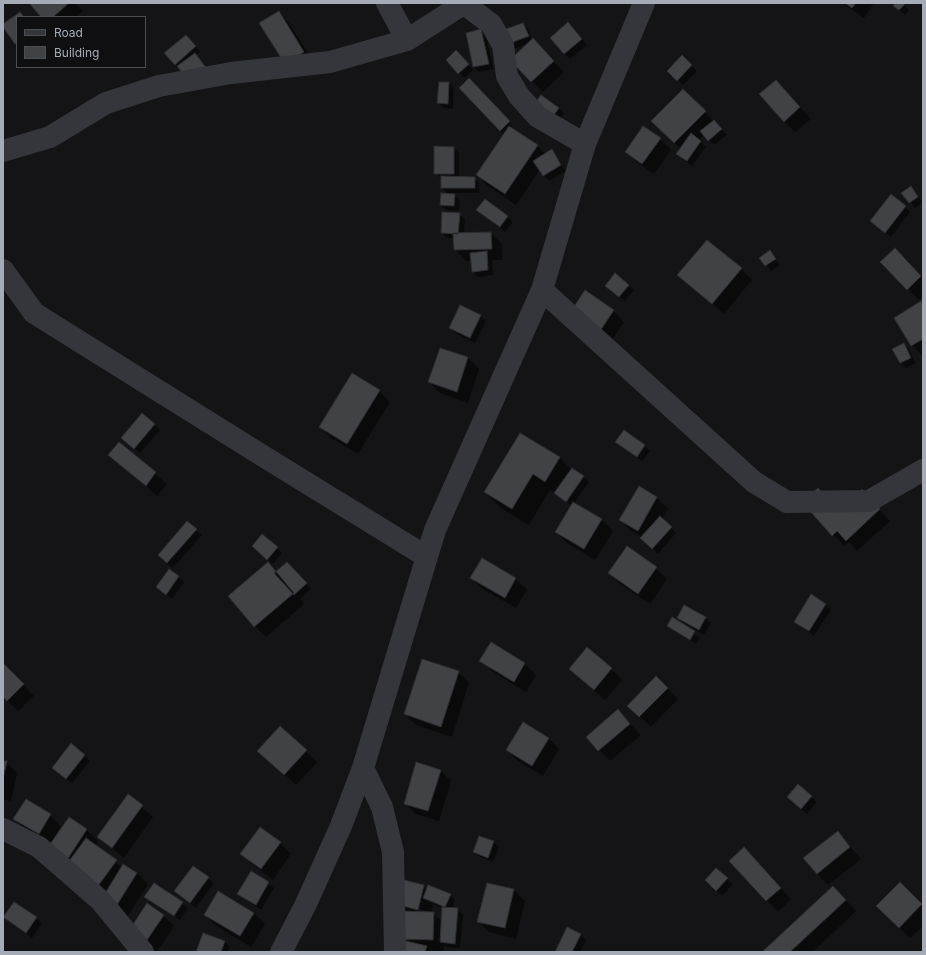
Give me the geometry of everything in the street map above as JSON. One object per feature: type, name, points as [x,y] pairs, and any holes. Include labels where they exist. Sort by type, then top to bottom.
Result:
[{"type":"street","points":[[387,3],[407,40]]},
{"type":"street","points":[[281,952],[305,906],[331,848],[363,768],[435,530],[542,290],[585,144],[644,3]]},
{"type":"street","points":[[3,150],[50,137],[106,103],[159,86],[231,73],[330,62],[407,40],[463,4],[491,24],[503,45],[507,76],[519,96],[538,117],[585,144]]},
{"type":"street","points":[[3,270],[34,313],[262,456],[427,557]]},
{"type":"street","points":[[542,290],[754,482],[787,502],[869,501],[923,470]]},
{"type":"street","points":[[363,768],[382,807],[393,852],[395,952]]},
{"type":"street","points":[[3,829],[39,847],[100,900],[143,952]]},
{"type":"building","points":[[29,3],[69,3],[54,16],[40,16]]},
{"type":"building","points":[[845,3],[856,3],[852,8]]},
{"type":"building","points":[[895,3],[905,4],[899,10],[893,6]]},
{"type":"building","points":[[279,11],[304,52],[285,64],[259,23]]},
{"type":"building","points":[[20,12],[23,16],[16,16],[15,44],[3,27],[3,24]]},
{"type":"building","points":[[568,22],[582,39],[564,54],[550,38]]},
{"type":"building","points":[[523,23],[529,36],[508,44],[503,30]]},
{"type":"building","points":[[481,29],[489,64],[473,67],[466,33]]},
{"type":"building","points":[[186,35],[196,46],[175,65],[164,53]]},
{"type":"building","points":[[533,38],[554,61],[531,82],[510,60]]},
{"type":"building","points":[[456,50],[469,64],[458,74],[446,60]]},
{"type":"building","points":[[195,53],[210,73],[192,86],[177,66]]},
{"type":"building","points":[[682,55],[692,65],[677,81],[667,71]]},
{"type":"building","points":[[469,78],[510,121],[500,131],[459,88]]},
{"type":"building","points":[[776,80],[800,107],[784,122],[759,94]]},
{"type":"building","points":[[439,82],[449,82],[448,104],[437,103]]},
{"type":"building","points":[[683,89],[706,111],[674,143],[651,121]]},
{"type":"building","points":[[541,95],[559,108],[544,129],[526,116]]},
{"type":"building","points":[[714,120],[722,129],[708,141],[700,131]]},
{"type":"building","points":[[509,126],[538,145],[505,194],[476,175]]},
{"type":"building","points":[[643,126],[661,138],[642,164],[625,152]]},
{"type":"building","points":[[691,133],[701,141],[687,161],[676,154]]},
{"type":"building","points":[[434,146],[454,147],[454,174],[434,174]]},
{"type":"building","points":[[552,149],[561,165],[543,176],[533,161]]},
{"type":"building","points":[[441,176],[475,177],[475,188],[441,188]]},
{"type":"building","points":[[911,186],[918,197],[909,203],[901,193]]},
{"type":"building","points":[[441,193],[455,194],[454,206],[440,205]]},
{"type":"building","points":[[891,194],[906,206],[885,233],[870,221]]},
{"type":"building","points":[[485,199],[508,216],[500,227],[476,210]]},
{"type":"building","points":[[442,212],[460,213],[458,234],[441,233]]},
{"type":"building","points":[[491,232],[492,249],[454,250],[453,233]]},
{"type":"building","points":[[707,240],[742,268],[712,304],[677,275]]},
{"type":"building","points":[[895,248],[921,276],[907,290],[880,262]]},
{"type":"building","points":[[770,250],[776,259],[765,266],[759,258]]},
{"type":"building","points":[[487,251],[488,270],[472,272],[470,253]]},
{"type":"building","points":[[615,273],[629,285],[619,297],[605,286]]},
{"type":"building","points":[[585,290],[614,310],[598,334],[569,314]]},
{"type":"building","points":[[921,301],[923,305],[923,339],[911,346],[894,318]]},
{"type":"building","points":[[460,305],[481,315],[470,338],[449,328]]},
{"type":"building","points":[[904,343],[911,358],[900,363],[892,349]]},
{"type":"building","points":[[440,348],[468,357],[457,392],[428,382]]},
{"type":"building","points":[[352,373],[380,390],[347,444],[319,427]]},
{"type":"building","points":[[142,413],[155,424],[134,449],[121,438]]},
{"type":"building","points":[[624,430],[645,445],[637,457],[615,442]]},
{"type":"building","points":[[520,433],[560,457],[545,482],[533,474],[512,509],[484,492]]},
{"type":"building","points":[[119,442],[156,472],[146,486],[108,455]]},
{"type":"building","points":[[572,468],[584,476],[566,502],[554,493]]},
{"type":"building","points":[[639,486],[657,497],[638,531],[619,520]]},
{"type":"building","points":[[818,488],[839,510],[862,489],[880,509],[846,541],[837,531],[832,536],[802,502]]},
{"type":"building","points":[[573,502],[602,519],[584,549],[555,532]]},
{"type":"building","points":[[660,516],[672,527],[652,549],[640,538]]},
{"type":"building","points":[[187,521],[197,529],[167,563],[158,555]]},
{"type":"building","points":[[262,534],[278,547],[267,560],[252,546]]},
{"type":"building","points":[[627,546],[657,567],[638,594],[608,573]]},
{"type":"building","points":[[482,558],[516,578],[505,598],[470,578]]},
{"type":"building","points":[[268,562],[294,593],[254,627],[228,596]]},
{"type":"building","points":[[287,562],[307,583],[294,595],[274,573]]},
{"type":"building","points":[[169,569],[179,576],[166,595],[156,587]]},
{"type":"building","points":[[811,594],[826,604],[809,631],[794,622]]},
{"type":"building","points":[[684,605],[706,617],[699,630],[677,618]]},
{"type":"building","points":[[672,617],[695,631],[690,640],[667,626]]},
{"type":"building","points":[[491,642],[525,663],[514,682],[479,661]]},
{"type":"building","points":[[587,647],[612,668],[594,690],[569,669]]},
{"type":"building","points":[[422,659],[459,671],[441,727],[404,714]]},
{"type":"building","points":[[3,663],[24,684],[7,701],[3,697]]},
{"type":"building","points":[[656,676],[668,688],[639,717],[627,706]]},
{"type":"building","points":[[618,709],[630,724],[598,751],[586,737]]},
{"type":"building","points":[[523,722],[549,738],[532,766],[506,750]]},
{"type":"building","points":[[280,726],[307,750],[284,775],[257,751]]},
{"type":"building","points":[[71,743],[85,755],[66,779],[52,768]]},
{"type":"building","points":[[3,761],[7,761],[3,779]]},
{"type":"building","points":[[416,762],[441,770],[428,811],[404,804]]},
{"type":"building","points":[[798,784],[812,796],[801,809],[787,797]]},
{"type":"building","points":[[128,794],[143,805],[112,848],[97,837]]},
{"type":"building","points":[[26,799],[51,814],[39,834],[13,819]]},
{"type":"building","points":[[69,817],[87,829],[63,866],[44,853]]},
{"type":"building","points":[[260,827],[281,842],[261,869],[240,854]]},
{"type":"building","points":[[838,831],[850,847],[817,874],[803,858]]},
{"type":"building","points":[[479,836],[494,841],[488,858],[473,852]]},
{"type":"building","points":[[86,838],[117,860],[95,890],[64,868]]},
{"type":"building","points":[[744,847],[781,888],[766,901],[729,861]]},
{"type":"building","points":[[123,864],[137,873],[115,908],[101,900]]},
{"type":"building","points":[[193,866],[209,877],[190,903],[174,891]]},
{"type":"building","points":[[716,868],[728,878],[716,891],[705,880]]},
{"type":"building","points":[[251,871],[269,882],[256,905],[237,894]]},
{"type":"building","points":[[396,878],[424,885],[418,910],[389,902]]},
{"type":"building","points":[[900,882],[922,904],[899,928],[876,906]]},
{"type":"building","points":[[154,883],[183,902],[174,916],[144,897]]},
{"type":"building","points":[[487,883],[514,889],[505,928],[477,922]]},
{"type":"building","points":[[428,885],[451,894],[445,907],[423,898]]},
{"type":"building","points":[[833,886],[846,900],[790,952],[762,952]]},
{"type":"building","points":[[218,891],[254,913],[240,936],[204,915]]},
{"type":"building","points":[[14,902],[37,917],[26,933],[3,917]]},
{"type":"building","points":[[147,903],[164,915],[145,943],[128,932]]},
{"type":"building","points":[[442,907],[458,908],[455,944],[440,942]]},
{"type":"building","points":[[401,911],[434,912],[433,940],[400,939]]},
{"type":"building","points":[[567,927],[581,934],[572,952],[555,952]]},
{"type":"building","points":[[203,933],[225,941],[221,952],[196,952]]},
{"type":"building","points":[[402,940],[427,946],[425,952],[399,952]]}]
